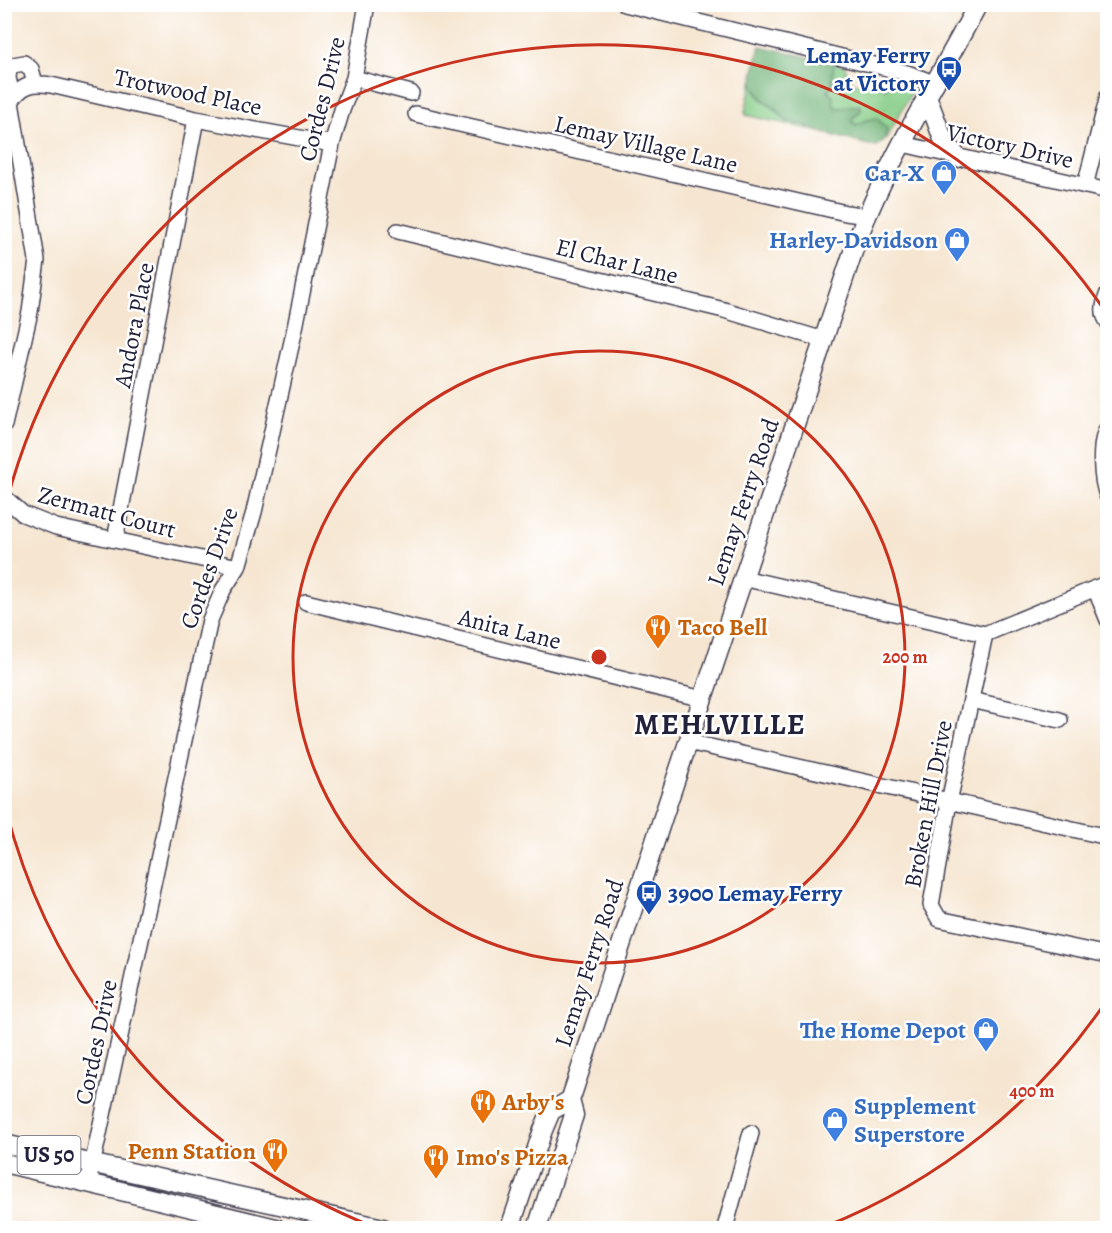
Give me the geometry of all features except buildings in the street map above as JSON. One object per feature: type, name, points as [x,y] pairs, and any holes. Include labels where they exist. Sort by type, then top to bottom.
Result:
[{"type":"main road","name":"Lemay Ferry Road","points":[[538,1228],[574,1115],[570,1100],[743,578],[867,216],[978,4]]},
{"type":"main road","points":[[932,92],[943,139],[958,158]]},
{"type":"main road","points":[[508,1225],[551,1112],[570,1100]]},
{"type":"main road","name":"US 50","points":[[4,1144],[383,1228]]},
{"type":"main road","name":"US 50","points":[[4,1163],[276,1228]]},
{"type":"street","name":"Cordes Drive","points":[[89,1183],[210,620],[223,590],[238,567],[254,512],[295,328],[332,144],[354,78],[367,4]]},
{"type":"street","points":[[625,4],[907,73],[932,92]]},
{"type":"street","points":[[354,78],[411,93]]},
{"type":"street","name":"Trotwood Place","points":[[4,425],[30,312],[37,260],[11,102],[23,90],[51,85],[196,119],[332,144]]},
{"type":"street","points":[[1085,186],[1107,96]]},
{"type":"street","name":"Lemay Village Lane","points":[[416,114],[867,216]]},
{"type":"street","name":"Andora Place","points":[[115,540],[196,119]]},
{"type":"street","name":"Victory Drive","points":[[903,144],[1107,191]]},
{"type":"street","name":"El Char Lane","points":[[398,231],[724,310],[824,340]]},
{"type":"street","points":[[1107,293],[1104,304],[1107,322]]},
{"type":"street","points":[[1107,427],[1104,432],[1102,453],[1104,488],[1107,498]]},
{"type":"street","name":"Zermatt Court","points":[[4,497],[23,514],[57,527],[238,567]]},
{"type":"street","points":[[743,578],[985,633],[1101,585],[1107,620]]},
{"type":"street","name":"Anita Lane","points":[[306,602],[703,699]]},
{"type":"street","name":"Broken Hill Drive","points":[[985,633],[931,905],[939,919],[1107,956]]},
{"type":"street","points":[[971,700],[1060,720]]},
{"type":"street","points":[[688,742],[1107,837]]},
{"type":"street","points":[[725,1228],[751,1133]]},
{"type":"green space","points":[[760,46],[834,63],[832,83],[828,92],[832,94],[835,108],[860,105],[862,109],[852,119],[853,123],[857,125],[877,118],[887,129],[885,139],[876,147],[809,129],[807,125],[786,120],[764,101],[755,88],[753,74]]},
{"type":"green space","points":[[834,63],[845,66],[853,83],[873,83],[885,89],[889,86],[890,77],[907,81],[905,86],[914,88],[886,139],[886,133],[866,120],[857,125],[853,123],[852,119],[862,109],[851,105],[835,108],[829,94]]},
{"type":"green space","points":[[752,82],[764,102],[774,108],[786,121],[807,125],[809,129],[746,115]]},
{"type":"place","name":"Lemay Ferry at Victory","points":[[949,92]]},
{"type":"place","name":"Car-X","points":[[944,196]]},
{"type":"place","name":"Harley-Davidson","points":[[957,263]]},
{"type":"place","name":"Taco Bell","points":[[658,650]]},
{"type":"place","name":"3900 Lemay Ferry","points":[[649,916]]},
{"type":"place","name":"The Home Depot","points":[[986,1053]]},
{"type":"place","name":"Arby's","points":[[483,1125]]},
{"type":"place","name":"Supplement Superstore","points":[[835,1143]]},
{"type":"place","name":"Penn Station","points":[[275,1174]]},
{"type":"place","name":"Imo's Pizza","points":[[436,1180]]},
{"type":"district","name":"MEHLVILLE","points":[[720,724]]}]
